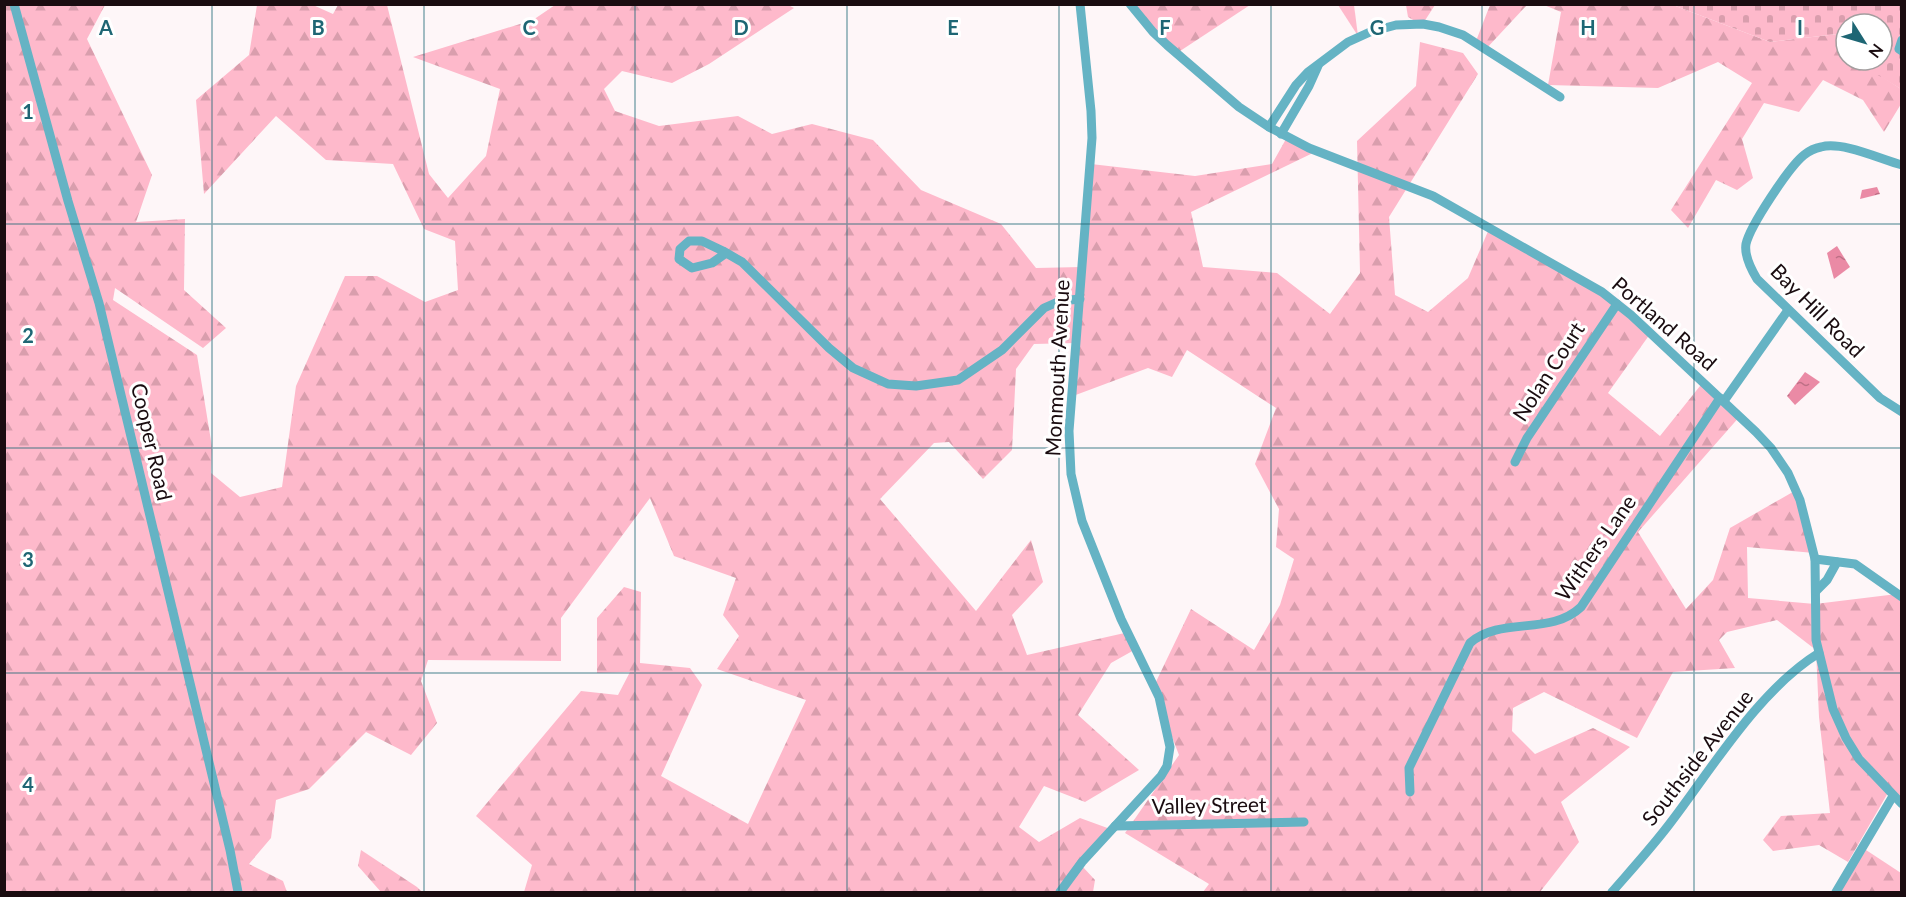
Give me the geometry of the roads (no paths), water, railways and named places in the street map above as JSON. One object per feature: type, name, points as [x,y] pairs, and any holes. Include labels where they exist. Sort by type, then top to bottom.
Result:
[{"type":"street","name":"Cooper Road","points":[[14,4],[68,201],[99,303],[230,850],[238,892]]},
{"type":"street","name":"Monmouth Avenue","points":[[1060,892],[1082,862],[1161,776],[1167,766],[1170,747],[1159,697],[1121,619],[1090,543],[1071,474],[1069,431],[1092,138],[1080,4]]},
{"type":"street","name":"Portland Road","points":[[1130,4],[1167,45],[1239,107],[1269,128],[1309,148],[1433,196],[1593,286],[1617,304],[1722,399],[1771,448],[1788,473],[1800,500],[1815,559],[1815,618],[1819,653],[1833,709],[1859,759],[1902,804]]},
{"type":"street","points":[[1269,128],[1296,85],[1308,72],[1334,51],[1361,35],[1396,25],[1423,24],[1452,31],[1471,40],[1560,97]]},
{"type":"street","points":[[1902,40],[1899,45],[1902,51]]},
{"type":"street","points":[[1281,134],[1318,66]]},
{"type":"street","name":"Bay Hill Road","points":[[1902,165],[1832,145],[1820,147],[1805,154],[1788,173],[1749,234],[1745,250],[1756,279],[1880,398],[1902,412]]},
{"type":"street","points":[[726,253],[712,263],[693,268],[679,259],[680,249],[689,241],[702,241],[726,253],[742,262],[829,348],[853,368],[888,384],[916,386],[958,380],[1002,350],[1044,308],[1060,301],[1080,299]]},
{"type":"street","name":"Nolan Court","points":[[1515,462],[1527,438],[1617,304]]},
{"type":"street","name":"Withers Lane","points":[[1410,792],[1409,768],[1470,643],[1487,632],[1567,618],[1581,607],[1722,399],[1788,310]]},
{"type":"street","points":[[1815,559],[1848,562],[1859,566],[1902,597]]},
{"type":"street","points":[[1816,591],[1827,580],[1837,562]]},
{"type":"street","name":"Southside Avenue","points":[[1612,892],[1669,825],[1752,715],[1804,662],[1819,653]]},
{"type":"street","points":[[1836,892],[1865,847],[1893,796]]},
{"type":"street","name":"Valley Street","points":[[1115,826],[1304,822]]},
{"type":"water","points":[[1877,187],[1880,194],[1860,199],[1862,190]]},
{"type":"water","points":[[1837,246],[1850,267],[1834,279],[1827,253]]},
{"type":"water","points":[[1805,372],[1820,382],[1795,405],[1787,396]]}]
